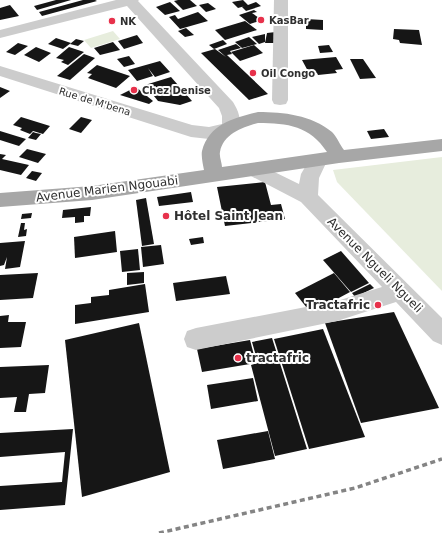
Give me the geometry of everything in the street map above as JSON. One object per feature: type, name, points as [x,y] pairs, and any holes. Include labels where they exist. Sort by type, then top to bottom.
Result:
[{"type":"main road","points":[[180,181],[198,170],[209,154],[218,136],[228,128],[246,120],[265,117],[283,117],[299,121],[312,126],[331,140],[349,149],[372,155]]},
{"type":"main road","points":[[331,140],[339,157]]},
{"type":"main road","name":"Avenue Marien Ngouabi","points":[[0,200],[92,193],[180,181],[214,174],[256,170],[339,157],[372,155],[442,145]]},
{"type":"main road","points":[[209,154],[210,165],[214,174]]},
{"type":"street","points":[[0,34],[130,0],[227,106],[232,116],[228,128]]},
{"type":"street","points":[[281,0],[280,100],[287,111],[299,121]]},
{"type":"street","name":"Rue de M'bena","points":[[0,71],[191,131],[209,133],[228,128]]},
{"type":"street","points":[[227,106],[243,113],[265,117],[280,100]]},
{"type":"street","points":[[191,131],[209,154]]},
{"type":"street","points":[[308,197],[308,181],[310,173],[318,161]]},
{"type":"street","name":"Avenue Ngueli Ngueli","points":[[256,170],[308,197],[442,334]]},
{"type":"street","points":[[196,339],[337,311],[401,291]]},
{"type":"green space","points":[[113,31],[120,39],[91,48],[84,40]]},
{"type":"green space","points":[[442,157],[442,291],[337,182],[333,170]]},
{"type":"building","points":[[56,0],[71,0],[37,10],[34,6]]},
{"type":"building","points":[[83,0],[97,1],[42,16],[39,12]]},
{"type":"building","points":[[190,0],[197,6],[183,10],[174,1]]},
{"type":"building","points":[[243,0],[248,5],[256,2],[261,6],[246,11],[242,7],[245,6],[238,8],[232,2]]},
{"type":"building","points":[[170,2],[180,11],[165,15],[156,7]]},
{"type":"building","points":[[208,3],[216,9],[206,12],[199,5]]},
{"type":"building","points":[[10,5],[19,16],[0,20],[0,8]]},
{"type":"building","points":[[254,10],[257,12],[252,13],[262,20],[250,24],[239,15]]},
{"type":"building","points":[[198,12],[208,21],[180,29],[169,17],[175,15],[178,19]]},
{"type":"building","points":[[306,19],[323,20],[323,30],[306,29]]},
{"type":"building","points":[[245,21],[257,30],[225,40],[215,30]]},
{"type":"building","points":[[186,28],[194,35],[185,37],[178,31]]},
{"type":"building","points":[[394,29],[419,30],[422,45],[400,43],[399,40],[393,39]]},
{"type":"building","points":[[276,32],[275,43],[265,43],[267,33]]},
{"type":"building","points":[[265,34],[265,42],[259,44],[252,37]]},
{"type":"building","points":[[137,35],[143,43],[124,49],[118,41]]},
{"type":"building","points":[[249,37],[257,44],[242,48],[235,42]]},
{"type":"building","points":[[56,38],[71,43],[63,49],[48,44]]},
{"type":"building","points":[[76,39],[84,41],[78,46],[70,44]]},
{"type":"building","points":[[223,40],[227,44],[214,49],[209,45]]},
{"type":"building","points":[[113,42],[120,50],[100,55],[94,48]]},
{"type":"building","points":[[18,43],[28,46],[15,55],[6,52]]},
{"type":"building","points":[[236,44],[241,48],[230,51],[232,54],[227,55],[268,94],[249,100],[201,53],[215,49],[226,57],[218,50]]},
{"type":"building","points":[[254,45],[263,53],[240,61],[231,52]]},
{"type":"building","points":[[329,45],[333,52],[320,53],[318,46]]},
{"type":"building","points":[[36,47],[51,53],[39,62],[24,55]]},
{"type":"building","points":[[69,47],[84,52],[68,65],[61,62],[64,60],[56,58]]},
{"type":"building","points":[[84,54],[95,58],[70,80],[57,76]]},
{"type":"building","points":[[129,56],[135,64],[124,67],[117,59]]},
{"type":"building","points":[[336,57],[343,69],[335,70],[337,73],[318,75],[317,73],[309,73],[302,60]]},
{"type":"building","points":[[350,59],[363,59],[376,78],[360,79]]},
{"type":"building","points":[[160,61],[170,72],[155,77],[148,68],[153,76],[137,81],[128,70]]},
{"type":"building","points":[[97,65],[130,76],[116,88],[88,78],[92,74],[87,73]]},
{"type":"building","points":[[171,77],[192,101],[180,105],[158,101],[145,85]]},
{"type":"building","points":[[0,87],[10,91],[0,98]]},
{"type":"building","points":[[136,87],[153,101],[149,104],[120,95]]},
{"type":"building","points":[[21,117],[50,126],[43,134],[33,131],[30,134],[20,130],[22,128],[13,125]]},
{"type":"building","points":[[81,117],[92,120],[81,133],[69,129]]},
{"type":"building","points":[[384,129],[389,137],[371,139],[367,131]]},
{"type":"building","points":[[0,131],[26,139],[19,146],[0,140]]},
{"type":"building","points":[[33,132],[41,134],[36,140],[28,138]]},
{"type":"building","points":[[27,149],[46,154],[38,163],[19,157]]},
{"type":"building","points":[[0,154],[6,155],[2,159],[29,165],[21,175],[0,170]]},
{"type":"building","points":[[32,171],[42,173],[36,181],[26,178]]},
{"type":"building","points":[[265,182],[271,205],[281,204],[285,219],[225,226],[217,187]]},
{"type":"building","points":[[191,192],[193,202],[159,206],[157,197]]},
{"type":"building","points":[[146,198],[154,244],[142,246],[136,200]]},
{"type":"building","points":[[91,207],[90,216],[84,216],[84,222],[75,223],[75,217],[62,218],[63,210]]},
{"type":"building","points":[[32,213],[31,218],[21,219],[22,214]]},
{"type":"building","points":[[21,223],[25,223],[24,230],[27,229],[26,236],[18,237]]},
{"type":"building","points":[[115,231],[117,252],[75,258],[74,237]]},
{"type":"building","points":[[203,237],[204,243],[191,245],[189,239]]},
{"type":"building","points":[[25,241],[20,267],[5,269],[7,257],[4,265],[0,266],[0,243]]},
{"type":"building","points":[[161,245],[164,264],[143,267],[141,247]]},
{"type":"building","points":[[138,249],[140,270],[122,272],[120,251]]},
{"type":"building","points":[[341,251],[369,283],[351,292],[323,260]]},
{"type":"building","points":[[144,272],[144,283],[127,285],[127,273]]},
{"type":"building","points":[[38,273],[33,298],[0,300],[0,275]]},
{"type":"building","points":[[334,273],[350,292],[311,313],[295,293]]},
{"type":"building","points":[[226,276],[230,294],[176,301],[173,283]]},
{"type":"building","points":[[145,284],[149,312],[75,324],[75,305],[91,303],[91,297],[109,295],[109,290]]},
{"type":"building","points":[[370,284],[374,288],[355,297],[352,293]]},
{"type":"building","points":[[394,312],[439,408],[361,423],[325,323]]},
{"type":"building","points":[[9,315],[8,322],[26,322],[21,347],[0,348],[0,316]]},
{"type":"building","points":[[139,323],[170,472],[82,497],[65,340]]},
{"type":"building","points":[[323,329],[365,437],[309,449],[274,339]]},
{"type":"building","points":[[272,338],[307,449],[275,456],[251,365],[258,363],[252,342]]},
{"type":"building","points":[[250,340],[256,363],[202,372],[197,349]]},
{"type":"building","points":[[49,365],[45,393],[29,394],[26,412],[14,412],[17,397],[0,398],[0,367]]},
{"type":"building","points":[[253,378],[258,401],[211,409],[207,385]]},
{"type":"building","points":[[73,429],[65,505],[0,510],[0,486],[62,482],[65,452],[0,457],[0,433]]},
{"type":"building","points":[[268,431],[275,459],[223,469],[217,440]]},
{"type":"railway","points":[[159,533],[355,488],[442,459]]},
{"type":"place","name":"KasBar","points":[[261,20]]},
{"type":"place","name":"NK","points":[[112,21]]},
{"type":"place","name":"Oil Congo","points":[[253,73]]},
{"type":"place","name":"Chez Denise","points":[[134,90]]},
{"type":"place","name":"Hôtel Saint Jean","points":[[166,216]]},
{"type":"place","name":"Tractafric","points":[[378,305]]},
{"type":"place","name":"tractafric","points":[[238,358]]}]
